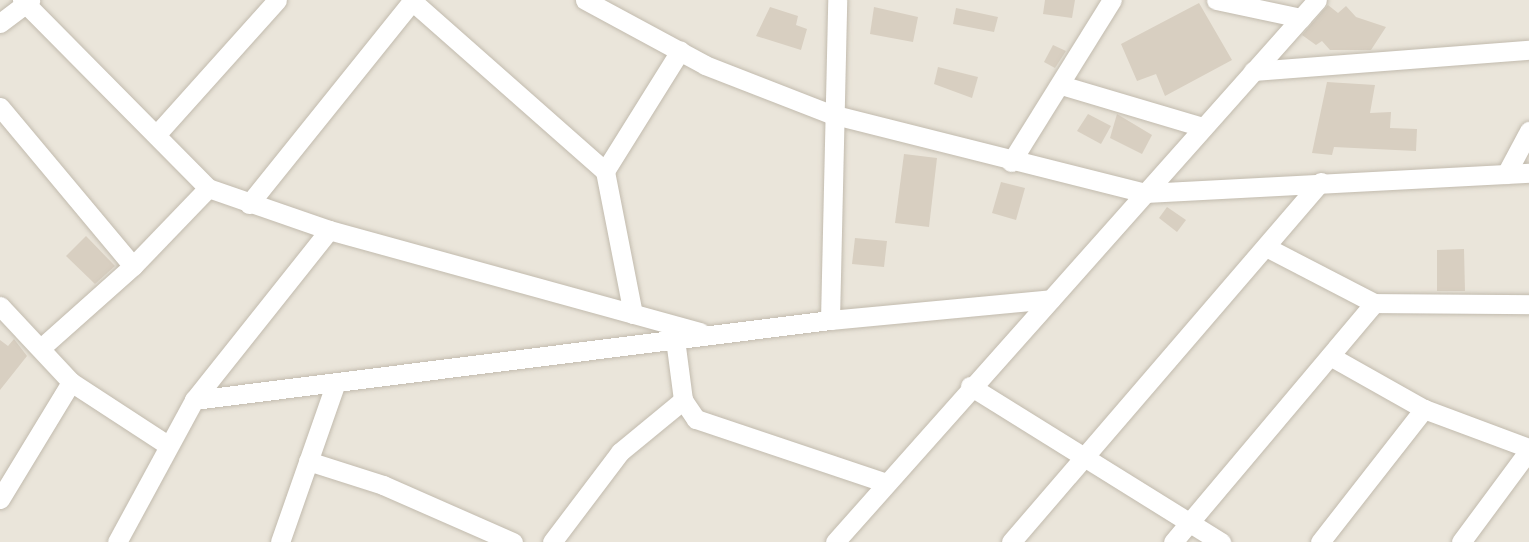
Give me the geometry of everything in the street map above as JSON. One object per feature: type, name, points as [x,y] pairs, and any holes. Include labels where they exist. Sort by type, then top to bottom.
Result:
[{"type":"street","points":[[156,135],[277,0]]},
{"type":"street","points":[[249,204],[412,0],[605,171],[633,314]]},
{"type":"street","points":[[585,0],[680,51],[831,114],[1011,162],[1145,193],[1529,173]]},
{"type":"street","points":[[830,320],[831,114],[837,0]]},
{"type":"street","points":[[1011,162],[1062,85],[1112,0]]},
{"type":"street","points":[[1216,0],[1301,18]]},
{"type":"street","points":[[835,542],[970,386],[1317,0]]},
{"type":"street","points":[[0,23],[26,1],[208,188],[329,229],[708,334]]},
{"type":"street","points":[[1253,71],[1529,50]]},
{"type":"street","points":[[605,171],[680,51]]},
{"type":"street","points":[[1062,85],[1203,127]]},
{"type":"street","points":[[0,107],[133,266]]},
{"type":"street","points":[[1506,174],[1529,131]]},
{"type":"street","points":[[1010,542],[1085,459],[1321,182]]},
{"type":"street","points":[[42,347],[133,266],[208,188]]},
{"type":"street","points":[[117,542],[166,444],[194,400],[329,229]]},
{"type":"street","points":[[1266,247],[1374,303],[1529,304]]},
{"type":"street","points":[[194,400],[335,386],[708,334],[1051,299]]},
{"type":"street","points":[[1173,542],[1374,303]]},
{"type":"street","points":[[0,306],[42,347],[71,382],[166,444]]},
{"type":"street","points":[[675,339],[683,400],[708,426],[886,483]]},
{"type":"street","points":[[1330,356],[1424,409],[1529,449],[1461,542]]},
{"type":"street","points":[[0,499],[71,382]]},
{"type":"street","points":[[280,542],[335,386]]},
{"type":"street","points":[[970,386],[1221,542]]},
{"type":"street","points":[[552,542],[620,452],[683,400]]},
{"type":"street","points":[[1320,542],[1424,409]]},
{"type":"street","points":[[308,461],[383,485],[513,542]]},
{"type":"shaded area","points":[[0,0],[1529,0],[1529,542],[0,542]]},
{"type":"building","points":[[1045,0],[1075,0],[1072,18],[1043,14]]},
{"type":"building","points":[[1199,3],[1232,60],[1165,96],[1156,74],[1137,81],[1121,44]]},
{"type":"building","points":[[1328,5],[1338,13],[1346,6],[1356,17],[1386,27],[1371,50],[1330,50],[1322,41],[1316,45],[1302,35]]},
{"type":"building","points":[[770,7],[798,16],[796,25],[807,29],[801,50],[756,36]]},
{"type":"building","points":[[874,7],[918,17],[913,42],[870,34]]},
{"type":"building","points":[[956,8],[998,17],[994,32],[953,24]]},
{"type":"building","points":[[1053,45],[1066,51],[1055,68],[1044,62]]},
{"type":"building","points":[[938,67],[978,77],[972,98],[934,84]]},
{"type":"building","points":[[1327,82],[1375,85],[1370,113],[1391,112],[1390,128],[1417,129],[1416,151],[1334,147],[1332,155],[1312,153]]},
{"type":"building","points":[[1088,114],[1111,126],[1101,144],[1077,131]]},
{"type":"building","points":[[1117,114],[1152,135],[1142,154],[1110,138]]},
{"type":"building","points":[[904,154],[937,158],[929,227],[895,223]]},
{"type":"building","points":[[1001,182],[1025,188],[1016,220],[992,213]]},
{"type":"building","points":[[1167,207],[1186,220],[1177,232],[1159,218]]},
{"type":"building","points":[[86,236],[115,266],[95,284],[66,256]]},
{"type":"building","points":[[855,238],[887,241],[884,267],[852,264]]},
{"type":"building","points":[[1464,249],[1465,291],[1437,291],[1437,250]]},
{"type":"building","points":[[14,339],[27,356],[0,390],[0,340],[8,346]]}]
